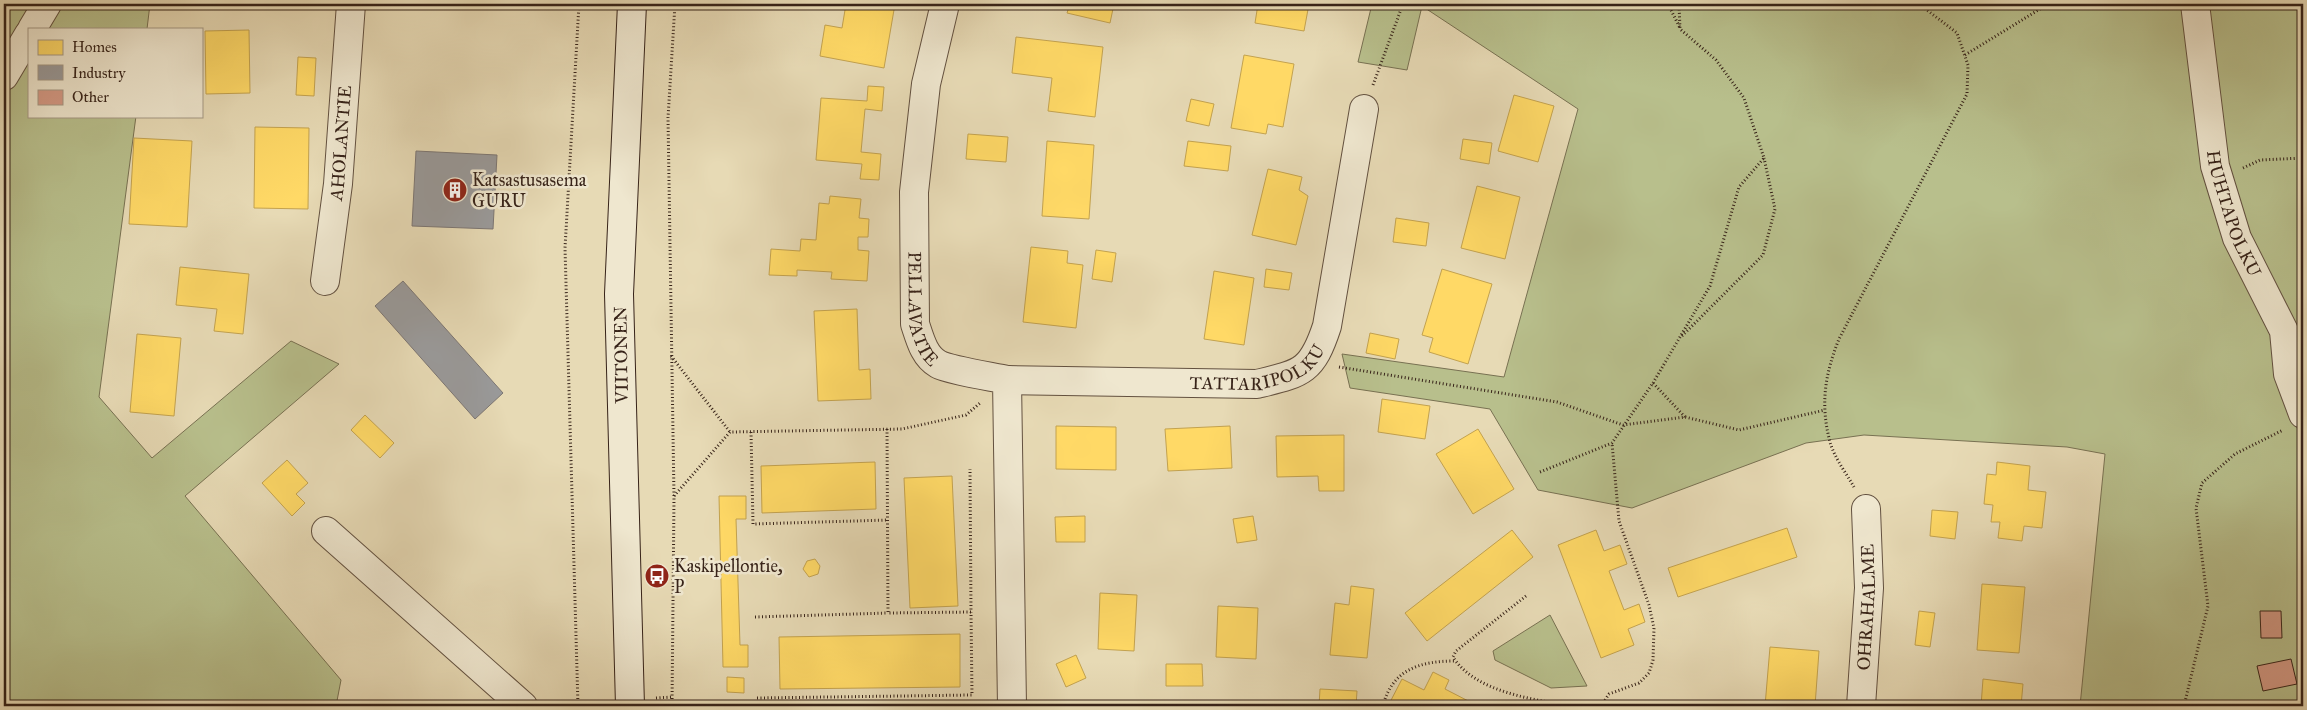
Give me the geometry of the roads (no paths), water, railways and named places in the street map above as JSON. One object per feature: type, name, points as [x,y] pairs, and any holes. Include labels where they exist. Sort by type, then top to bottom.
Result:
[{"type":"street","points":[[33,28],[46,4]]},
{"type":"street","name":"AHOLANTIE","points":[[325,281],[338,184],[351,4]]},
{"type":"street","name":"VIITONEN","points":[[630,706],[619,294],[632,4]]},
{"type":"street","name":"PELLAVATIE","points":[[945,4],[926,84],[914,192],[915,324],[920,342],[927,353],[939,365],[1007,380]]},
{"type":"street","name":"HUHTAPOLKU","points":[[2195,4],[2215,166],[2237,238],[2284,331],[2295,421]]},
{"type":"street","points":[[4,76],[28,36]]},
{"type":"street","name":"TATTARIPOLKU","points":[[1007,380],[1258,384],[1283,378],[1306,368],[1320,346],[1327,326],[1364,110]]},
{"type":"street","points":[[1007,380],[1012,706]]},
{"type":"street","name":"OHRAHALME","points":[[1860,706],[1869,588],[1866,510]]},
{"type":"street","points":[[326,531],[523,706]]},
{"type":"place","name":"Katsastusasema GURU","points":[[455,190]]},
{"type":"place","name":"Kaskipellontie, P","points":[[657,576]]}]
